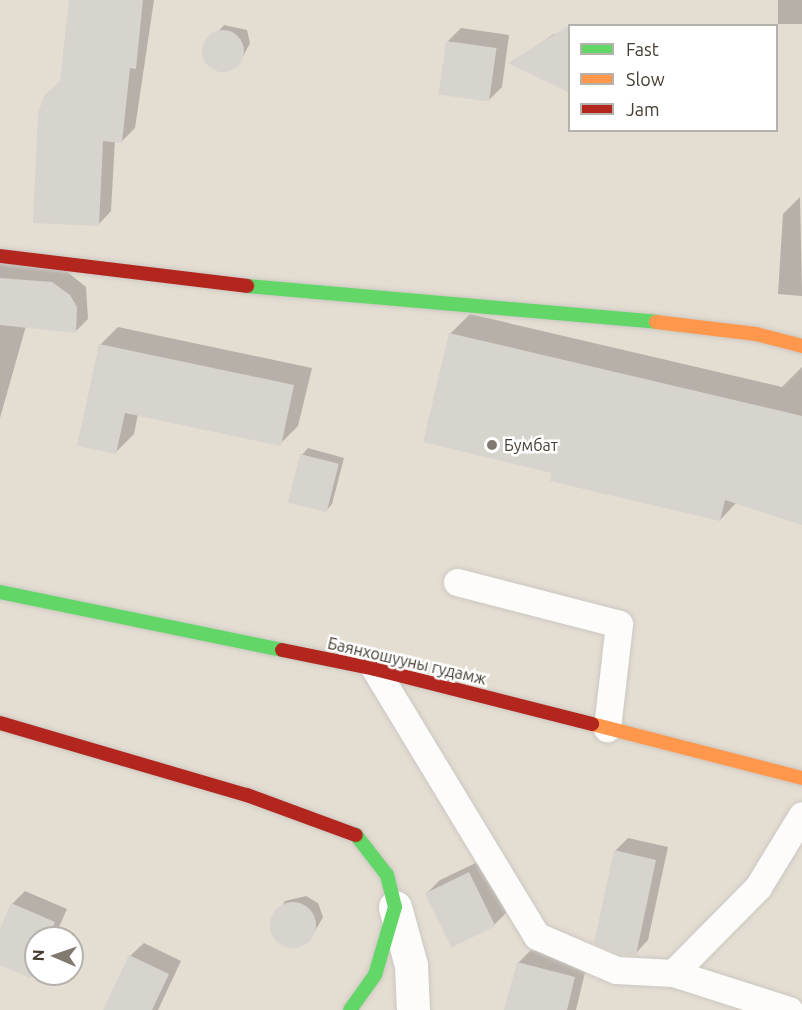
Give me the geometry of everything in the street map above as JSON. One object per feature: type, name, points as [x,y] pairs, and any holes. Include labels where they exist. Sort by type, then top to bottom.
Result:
[{"type":"street","points":[[0,256],[186,281],[577,313],[756,334],[802,346]]},
{"type":"street","name":"Баянхошууны гудамж","points":[[0,592],[375,669],[802,778]]},
{"type":"street","points":[[0,723],[247,795],[360,837],[387,875],[411,965],[412,1010]]},
{"type":"street","points":[[351,1010],[375,975],[395,907]]},
{"type":"lane","points":[[457,582],[619,624],[607,728]]},
{"type":"lane","points":[[375,669],[537,936],[616,970],[673,973],[789,1010]]},
{"type":"lane","points":[[673,973],[758,887],[802,815]]},
{"type":"shaded area","points":[[0,0],[802,0],[802,1010],[0,1010]]},
{"type":"building","points":[[69,0],[143,0],[136,69],[130,68],[122,143],[103,141],[99,226],[33,223],[38,113],[44,96],[60,81]]},
{"type":"building","points":[[568,26],[568,92],[508,63]]},
{"type":"building","points":[[223,30],[238,36],[244,51],[238,66],[223,72],[208,66],[202,51],[208,36]]},
{"type":"building","points":[[446,41],[497,48],[489,102],[438,94]]},
{"type":"building","points":[[0,278],[52,282],[70,295],[77,307],[76,333],[0,325]]},
{"type":"building","points":[[449,333],[802,416],[802,525],[725,500],[720,521],[550,481],[552,473],[423,442]]},
{"type":"building","points":[[99,344],[294,385],[281,446],[125,413],[116,454],[77,446]]},
{"type":"building","points":[[300,454],[339,464],[327,512],[288,503]]},
{"type":"building","points":[[614,850],[656,860],[636,955],[620,954],[594,943]]},
{"type":"building","points":[[469,872],[495,926],[451,947],[425,893]]},
{"type":"building","points":[[293,902],[309,909],[316,925],[309,941],[293,948],[277,941],[270,925],[277,909]]},
{"type":"building","points":[[11,903],[55,922],[53,926],[24,926],[24,975],[0,965],[0,929]]},
{"type":"building","points":[[129,955],[169,974],[152,1010],[103,1010]]},
{"type":"building","points":[[517,962],[575,977],[567,1010],[504,1010]]},
{"type":"traffic: fast","points":[[247,286],[656,322]]},
{"type":"traffic: fast","points":[[0,592],[282,650]]},
{"type":"traffic: fast","points":[[350,1010],[375,975],[395,907],[387,875],[356,835]]},
{"type":"traffic: slow","points":[[656,322],[756,334],[802,346]]},
{"type":"traffic: slow","points":[[592,724],[802,778]]},
{"type":"traffic: jam","points":[[0,256],[247,286]]},
{"type":"traffic: jam","points":[[282,650],[375,669],[592,724]]},
{"type":"traffic: jam","points":[[0,723],[247,795],[356,835]]},
{"type":"place","name":"Бумбат","points":[[492,445]]}]
